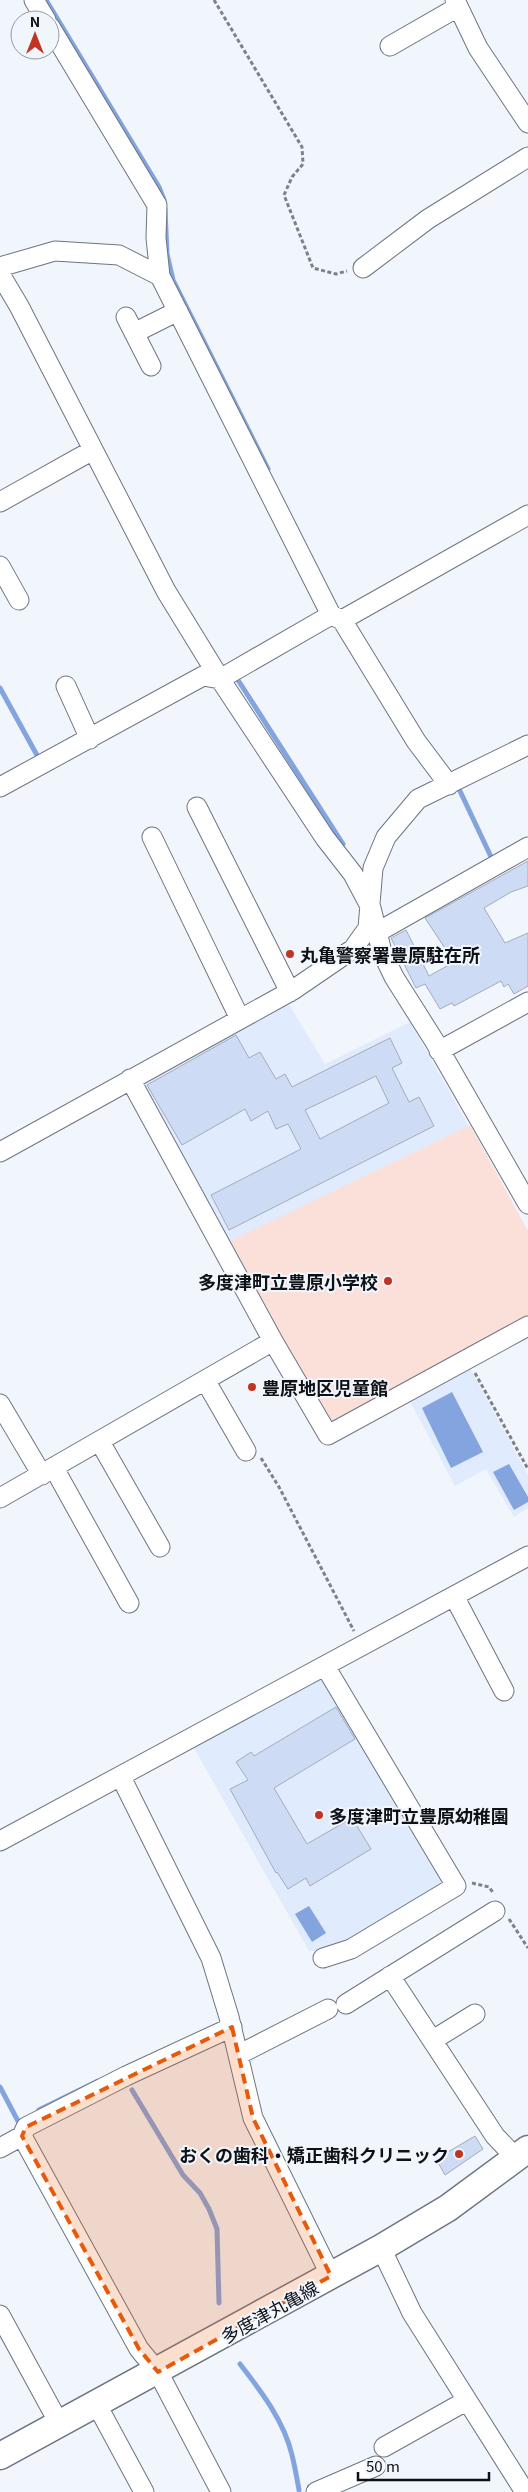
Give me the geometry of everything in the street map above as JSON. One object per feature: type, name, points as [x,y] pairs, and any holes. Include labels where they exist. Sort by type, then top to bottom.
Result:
[{"type":"main road","name":"多度津丸亀線","points":[[0,2456],[158,2372],[382,2248],[448,2208],[522,2154]]},
{"type":"street","points":[[390,46],[457,3],[478,48],[528,123]]},
{"type":"street","points":[[60,44],[157,205],[156,238],[160,276],[337,618],[416,741],[448,785]]},
{"type":"street","points":[[363,268],[428,219],[528,157]]},
{"type":"street","points":[[0,267],[55,251],[119,256],[160,276]]},
{"type":"street","points":[[0,274],[19,306],[166,591],[220,679],[325,838],[353,874],[371,908],[382,952],[394,977],[439,1051],[522,1176],[528,1204]]},
{"type":"street","points":[[151,366],[130,325],[178,311]]},
{"type":"street","points":[[0,502],[93,450]]},
{"type":"street","points":[[0,787],[87,733],[203,676],[220,679],[528,516]]},
{"type":"street","points":[[0,566],[19,600]]},
{"type":"street","points":[[66,686],[87,733]]},
{"type":"street","points":[[0,1152],[290,992],[353,950],[368,928],[373,868],[386,837],[418,799],[528,745]]},
{"type":"street","points":[[197,807],[290,992]]},
{"type":"street","points":[[152,837],[240,1019]]},
{"type":"street","points":[[376,933],[528,846]]},
{"type":"street","points":[[439,1051],[528,1002]]},
{"type":"street","points":[[130,1079],[273,1341],[328,1435],[528,1326]]},
{"type":"street","points":[[0,1498],[273,1341]]},
{"type":"street","points":[[205,1380],[246,1452]]},
{"type":"street","points":[[0,1404],[48,1472],[130,1603]]},
{"type":"street","points":[[100,1442],[160,1547]]},
{"type":"street","points":[[0,1841],[528,1556]]},
{"type":"street","points":[[454,1596],[504,1691]]},
{"type":"street","points":[[323,1958],[351,1949],[456,1886],[325,1666]]},
{"type":"street","points":[[121,1777],[211,1958],[232,2027],[253,2118],[331,2276]]},
{"type":"street","points":[[346,2004],[495,1911]]},
{"type":"street","points":[[390,1976],[495,2136],[522,2154]]},
{"type":"street","points":[[238,2054],[328,2009]]},
{"type":"street","points":[[432,2040],[475,2014]]},
{"type":"street","points":[[0,2148],[22,2136],[26,2127],[126,2076],[232,2027]]},
{"type":"street","points":[[22,2136],[139,2349],[158,2372],[221,2492]]},
{"type":"street","points":[[382,2248],[412,2313],[525,2492]]},
{"type":"street","points":[[0,2315],[60,2424]]},
{"type":"street","points":[[384,2447],[466,2401]]},
{"type":"street","points":[[97,2405],[144,2492]]},
{"type":"street","points":[[316,2492],[376,2466]]},
{"type":"path","points":[[214,0],[302,147],[303,164],[292,176],[284,195],[312,268],[336,274],[363,268]]},
{"type":"path","points":[[468,1359],[528,1469]]},
{"type":"path","points":[[246,1452],[255,1448],[279,1487],[362,1646]]},
{"type":"highlighted area","points":[[232,2027],[253,2118],[331,2276],[158,2372],[139,2349],[22,2136],[26,2127]]},
{"type":"shaded area","name":"多度津町立豊原小学校","points":[[288,1003],[325,1064],[410,1022],[528,1231],[528,1319],[463,1355],[528,1475],[528,1508],[514,1517],[486,1469],[455,1486],[403,1388],[279,1337],[141,1082]]},
{"type":"shaded area","points":[[470,1125],[528,1231],[528,1319],[331,1424],[226,1243]]},
{"type":"shaded area","name":"多度津町立豊原幼稚園","points":[[318,1678],[327,1679],[445,1883],[346,1942],[327,1950],[309,1951],[194,1748]]},
{"type":"water","points":[[452,1392],[483,1452],[451,1468],[422,1408]]},
{"type":"water","points":[[509,1464],[528,1497],[528,1502],[514,1510],[493,1472]]},
{"type":"water","points":[[309,1906],[326,1933],[312,1942],[295,1914]]},
{"type":"building","points":[[528,861],[528,886],[511,892],[484,908],[505,943],[528,933],[528,986],[514,994],[508,984],[504,987],[501,981],[454,1006],[452,1003],[440,1009],[425,984],[416,988],[391,938],[406,930],[429,976],[454,962],[425,918]]},
{"type":"building","points":[[236,1035],[249,1058],[260,1052],[276,1079],[285,1074],[292,1087],[390,1038],[402,1063],[392,1068],[409,1102],[419,1097],[434,1126],[229,1230],[211,1195],[301,1149],[288,1124],[276,1129],[268,1111],[251,1121],[245,1109],[182,1145],[147,1085]],"holes":[[[376,1076],[389,1103],[320,1139],[305,1110]]]},
{"type":"building","points":[[336,1707],[355,1739],[274,1788],[307,1844],[352,1818],[371,1849],[310,1886],[306,1878],[288,1889],[276,1873],[230,1789],[248,1780],[236,1762],[251,1752],[254,1756]]},
{"type":"building","name":"おくの歯科・矯正歯科クリニック","points":[[475,2136],[483,2149],[445,2175],[436,2159]]},
{"type":"waterway","points":[[46,0],[159,187],[164,200]]},
{"type":"waterway","points":[[165,209],[167,254],[173,280],[268,469]]},
{"type":"waterway","points":[[238,680],[343,844]]},
{"type":"waterway","points":[[0,688],[38,757]]},
{"type":"waterway","points":[[460,791],[493,861]]},
{"type":"waterway","points":[[39,2110],[98,2081]]},
{"type":"waterway","points":[[0,2087],[19,2123],[23,2120]]},
{"type":"waterway","points":[[132,2090],[183,2175],[200,2193],[209,2209],[217,2229],[219,2303]]},
{"type":"waterway","points":[[240,2364],[278,2418],[292,2455],[299,2490]]},
{"type":"place","name":"丸亀警察署豊原駐在所","points":[[290,954]]},
{"type":"place","name":"多度津町立豊原小学校","points":[[388,1281]]},
{"type":"place","name":"豊原地区児童館","points":[[252,1387]]},
{"type":"place","name":"多度津町立豊原幼稚園","points":[[319,1815]]},
{"type":"place","name":"おくの歯科・矯正歯科クリニック","points":[[459,2154]]}]
